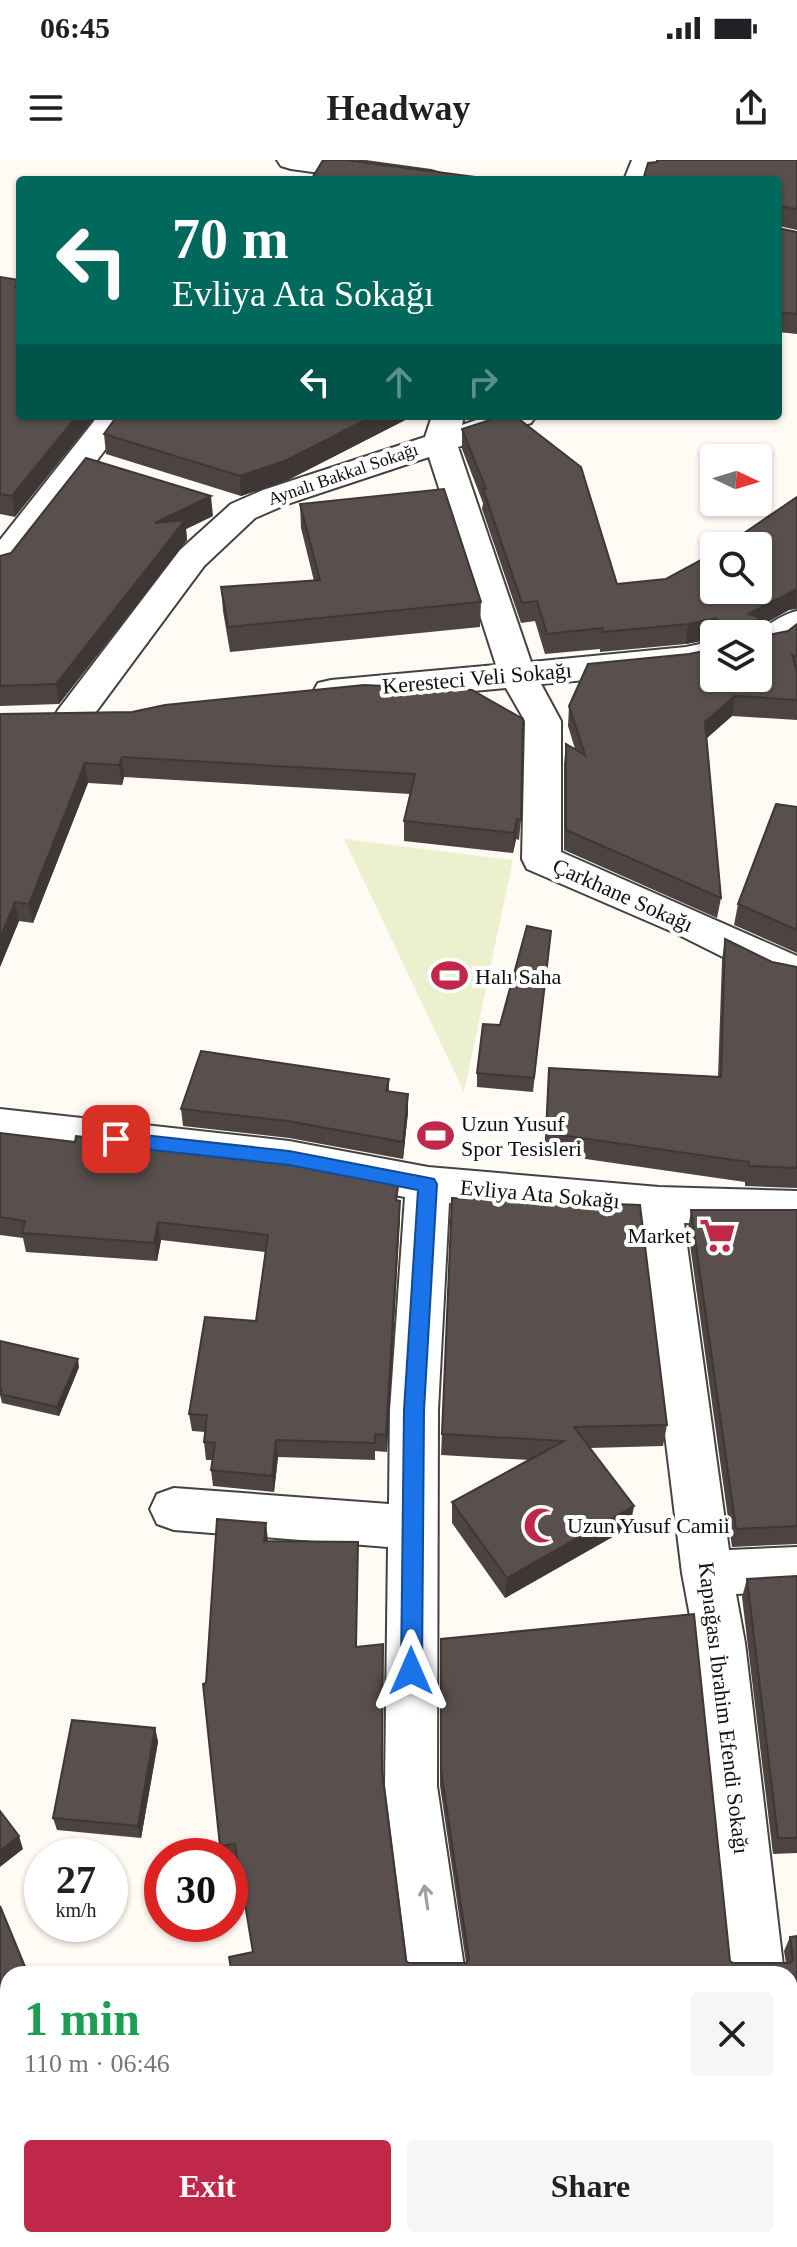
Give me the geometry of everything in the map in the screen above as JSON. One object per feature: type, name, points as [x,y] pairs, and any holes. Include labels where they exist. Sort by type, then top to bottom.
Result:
[{"type":"street","points":[[304,168],[389,176]]},
{"type":"street","points":[[0,563],[96,466],[113,420]]},
{"type":"street","name":"Aynalı Bakkal Sokağı","points":[[119,715],[57,720],[192,558],[228,506],[275,497],[444,429],[497,420]]},
{"type":"street","name":"Çarkhane Sokağı","points":[[444,429],[517,674],[543,721],[541,859],[689,923],[783,969],[797,971]]},
{"type":"street","points":[[772,639],[797,622]]},
{"type":"street","name":"Keresteci Veli Sokağı","points":[[293,696],[700,656]]},
{"type":"street","name":"Evliya Ata Sokağı","points":[[0,1126],[289,1158],[428,1184],[659,1205],[797,1209]]},
{"type":"street","points":[[428,1184],[414,1410],[411,1786],[436,1966]]},
{"type":"street","name":"Kapıağası İbrahim Efendi Sokağı","points":[[659,1205],[707,1573],[720,1643],[755,1966]]},
{"type":"street","points":[[174,1509],[412,1527]]},
{"type":"street","points":[[707,1573],[797,1569]]},
{"type":"green space","name":"Halı Saha","points":[[344,839],[513,860],[464,1092]]},
{"type":"building","points":[[323,160],[346,160],[468,176],[313,176]]},
{"type":"building","points":[[797,160],[797,209],[782,206],[782,176],[644,176],[648,163]]},
{"type":"building","points":[[782,229],[797,232],[797,314],[782,312]]},
{"type":"building","points":[[0,277],[16,280],[16,420],[74,420],[12,496],[0,494]]},
{"type":"building","points":[[114,420],[365,420],[285,461],[240,476],[104,434]]},
{"type":"building","points":[[490,420],[520,420],[581,467],[617,584],[666,579],[700,561],[700,604],[768,604],[748,614],[758,617],[758,620],[716,618],[688,624],[547,634],[537,601],[522,603],[483,489],[486,489],[462,429]]},
{"type":"building","points":[[86,458],[211,496],[155,523],[185,520],[56,684],[0,686],[0,556],[11,553]]},
{"type":"building","points":[[444,489],[481,602],[228,627],[221,587],[320,580],[300,504]]},
{"type":"building","points":[[797,497],[797,589],[772,602],[772,532],[746,532]]},
{"type":"building","points":[[797,624],[797,657],[792,655],[797,672],[797,700],[735,696],[705,722],[721,898],[566,830],[566,744],[585,755],[569,706],[588,664],[700,652],[700,692],[772,692],[772,634],[788,631]]},
{"type":"building","points":[[364,685],[472,690],[523,719],[521,820],[517,819],[514,833],[404,821],[415,774],[122,757],[119,765],[85,763],[29,904],[15,902],[0,938],[0,714],[132,712],[165,705]]},
{"type":"building","points":[[776,804],[797,807],[797,930],[738,904]]},
{"type":"building","points":[[527,926],[551,931],[534,1078],[477,1073],[483,1024],[500,1025]]},
{"type":"building","points":[[725,939],[772,962],[797,967],[797,1168],[749,1166],[749,1162],[546,1133],[549,1068],[721,1077]]},
{"type":"building","points":[[201,1051],[389,1079],[386,1091],[408,1094],[403,1142],[288,1121],[181,1109]]},
{"type":"building","points":[[0,1133],[75,1142],[76,1136],[287,1159],[399,1180],[386,1435],[375,1434],[375,1443],[276,1440],[272,1476],[211,1470],[215,1443],[204,1442],[207,1415],[189,1414],[205,1317],[256,1321],[268,1235],[158,1222],[154,1243],[22,1233],[25,1221],[0,1217]]},
{"type":"building","points":[[452,1198],[640,1205],[667,1425],[574,1427],[634,1506],[507,1578],[452,1502],[564,1441],[442,1434]]},
{"type":"building","points":[[691,1210],[797,1210],[797,1526],[736,1529]]},
{"type":"building","points":[[0,1341],[78,1359],[57,1407],[0,1394]]},
{"type":"building","points":[[217,1519],[266,1523],[264,1541],[358,1542],[356,1647],[383,1644],[382,1771],[406,1961],[466,1963],[469,1960],[441,1770],[441,1639],[694,1614],[730,1961],[790,1963],[793,1960],[790,1937],[797,1936],[797,1966],[231,1966],[229,1957],[253,1952],[248,1922],[248,1838],[219,1838],[203,1684],[206,1683]]},
{"type":"building","points":[[797,1576],[797,1838],[778,1838],[747,1579]]},
{"type":"building","points":[[72,1720],[155,1728],[138,1826],[53,1818]]},
{"type":"building","points":[[0,1811],[19,1836],[0,1851]]},
{"type":"building","points":[[0,1906],[25,1966],[0,1966]]},
{"type":"place","name":"Halı Saha","points":[[449,976]]},
{"type":"place","name":"Uzun Yusuf Spor Tesisleri","points":[[435,1136]]},
{"type":"place","name":"Market","points":[[717,1235]]},
{"type":"place","name":"Uzun Yusuf Camii","points":[[541,1525]]},
{"type":"route","points":[[116,1139],[289,1158],[428,1184],[414,1410],[411,1671]]}]
